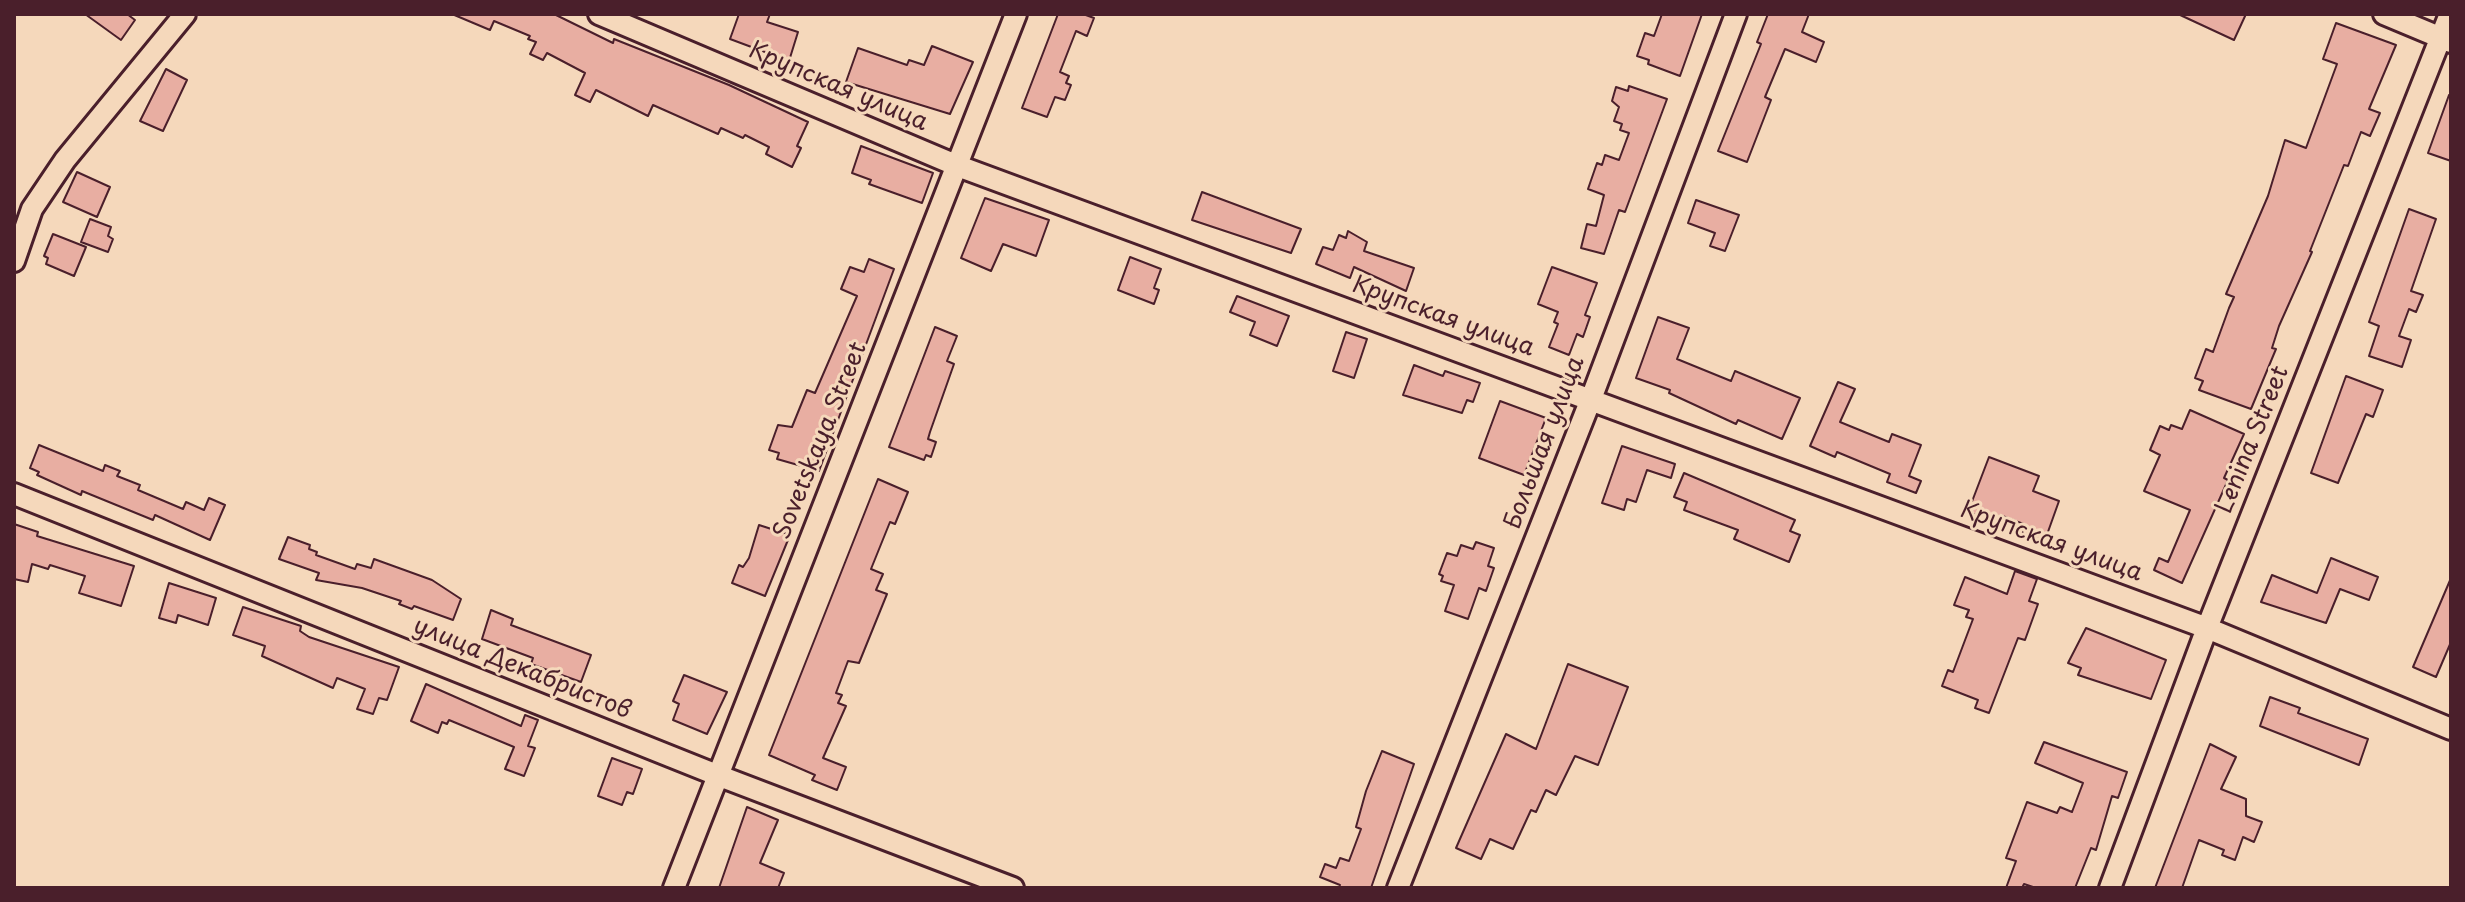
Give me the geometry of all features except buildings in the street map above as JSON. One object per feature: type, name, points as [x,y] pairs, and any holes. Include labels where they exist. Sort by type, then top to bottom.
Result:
[{"type":"street","points":[[14,261],[32,209],[65,160],[153,48],[185,14]]},
{"type":"street","name":"Крупская улица","points":[[599,14],[958,166],[2207,628],[2451,729]]},
{"type":"street","name":"Sovetskaya Street","points":[[674,888],[1016,14]]},
{"type":"street","name":"Большая улица","points":[[1398,888],[1591,399],[1736,14]]},
{"type":"street","points":[[2384,14],[2446,40]]},
{"type":"street","name":"Lenina Street","points":[[2110,888],[2207,628],[2446,40],[2450,14]]},
{"type":"street","name":"улица Декабристов","points":[[14,494],[717,775],[1013,888]]}]
